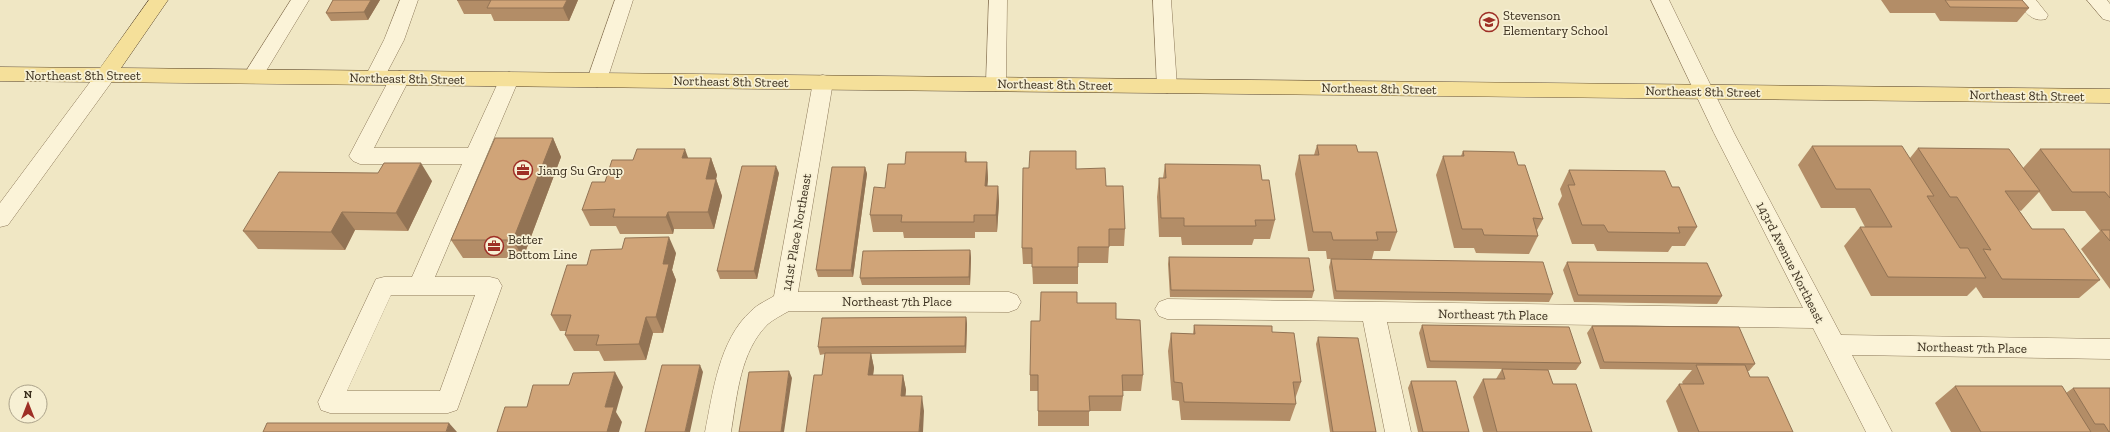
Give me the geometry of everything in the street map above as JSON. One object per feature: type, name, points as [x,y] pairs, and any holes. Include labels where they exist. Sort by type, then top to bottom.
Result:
[{"type":"main road","points":[[106,75],[159,0]]},
{"type":"main road","name":"Northeast 8th Street","points":[[0,74],[2110,96]]},
{"type":"street","points":[[253,76],[300,0]]},
{"type":"street","points":[[375,77],[394,40],[409,0]]},
{"type":"street","points":[[597,80],[624,0]]},
{"type":"street","points":[[996,84],[998,0]]},
{"type":"street","points":[[1162,0],[1167,86]]},
{"type":"street","name":"143rd Avenue Northeast","points":[[1660,0],[1703,91],[1879,432]]},
{"type":"street","points":[[2026,0],[2039,15]]},
{"type":"street","points":[[2096,0],[2110,15]]},
{"type":"street","points":[[0,219],[106,75]]},
{"type":"street","points":[[400,78],[360,156],[475,156]]},
{"type":"street","points":[[419,286],[509,79]]},
{"type":"street","name":"141st Place Northeast","points":[[718,432],[731,367],[740,342],[758,319],[785,300],[823,82]]},
{"type":"street","points":[[384,286],[419,286],[490,286],[448,402],[330,402],[384,286]]},
{"type":"street","name":"Northeast 7th Place","points":[[785,300],[1009,302]]},
{"type":"street","name":"Northeast 7th Place","points":[[1167,309],[1819,318]]},
{"type":"street","points":[[1373,312],[1398,432]]},
{"type":"street","name":"Northeast 7th Place","points":[[1833,345],[2110,349]]},
{"type":"building","points":[[333,0],[371,0],[364,12],[326,13]]},
{"type":"building","points":[[491,0],[567,0],[563,8],[487,8]]},
{"type":"building","points":[[1945,0],[2022,0],[2029,8],[1950,7]]},
{"type":"building","points":[[495,138],[553,138],[513,240],[451,240]]},
{"type":"building","points":[[1317,145],[1356,145],[1358,152],[1377,152],[1397,232],[1376,232],[1378,240],[1333,240],[1331,232],[1313,232],[1299,155],[1319,155]]},
{"type":"building","points":[[1812,146],[1902,146],[1934,196],[1927,196],[1960,248],[1968,248],[1986,278],[1888,277],[1860,227],[1892,227],[1870,189],[1836,189]]},
{"type":"building","points":[[1918,148],[2009,149],[2040,191],[2005,191],[2032,229],[2064,229],[2100,280],[2002,279],[1983,249],[1991,250],[1957,197],[1950,197]]},
{"type":"building","points":[[637,149],[685,149],[682,158],[711,158],[706,179],[716,179],[708,212],[668,212],[666,217],[613,217],[615,209],[582,210],[592,182],[605,182],[612,160],[633,160]]},
{"type":"building","points":[[2040,149],[2110,149],[2110,198],[2105,192],[2072,192]]},
{"type":"building","points":[[1030,151],[1076,151],[1076,169],[1105,168],[1106,186],[1123,186],[1125,229],[1109,229],[1109,247],[1078,247],[1078,267],[1032,267],[1032,248],[1022,248],[1023,168],[1029,168]]},
{"type":"building","points":[[1463,151],[1514,152],[1518,165],[1525,165],[1543,219],[1533,218],[1538,236],[1484,235],[1482,229],[1462,229],[1443,156],[1464,156]]},
{"type":"building","points":[[906,152],[966,152],[965,162],[987,162],[985,186],[998,186],[996,215],[974,215],[974,222],[901,222],[902,215],[870,215],[874,187],[885,188],[888,164],[905,164]]},
{"type":"building","points":[[384,163],[421,163],[396,213],[342,212],[331,232],[243,231],[279,172],[378,173]]},
{"type":"building","points":[[1165,164],[1260,165],[1262,180],[1269,180],[1275,220],[1255,220],[1256,226],[1184,226],[1184,218],[1161,218],[1159,178],[1166,178]]},
{"type":"building","points":[[742,166],[776,166],[754,271],[717,271]]},
{"type":"building","points":[[832,167],[865,167],[851,270],[816,270]]},
{"type":"building","points":[[1569,170],[1665,171],[1672,187],[1679,187],[1697,227],[1678,227],[1680,233],[1608,232],[1604,225],[1582,225],[1568,185],[1575,185]]},
{"type":"building","points":[[2101,230],[2110,230],[2110,241]]},
{"type":"building","points":[[669,237],[663,264],[669,264],[656,317],[646,317],[639,344],[596,345],[599,335],[565,335],[571,315],[551,315],[567,265],[587,265],[591,250],[622,249],[625,238]]},
{"type":"building","points":[[970,250],[969,277],[860,278],[863,251]]},
{"type":"building","points":[[1169,257],[1309,258],[1314,291],[1171,290]]},
{"type":"building","points":[[1331,259],[1543,262],[1553,294],[1336,291]]},
{"type":"building","points":[[1567,262],[1707,263],[1722,296],[1578,295]]},
{"type":"building","points":[[1041,292],[1077,292],[1077,303],[1116,303],[1116,319],[1140,320],[1143,375],[1122,375],[1123,396],[1089,396],[1090,411],[1038,411],[1038,375],[1030,375],[1031,321],[1040,321]]},
{"type":"building","points":[[966,317],[965,346],[818,347],[822,318]]},
{"type":"building","points":[[1194,325],[1272,326],[1272,332],[1294,333],[1301,382],[1293,382],[1296,404],[1184,402],[1182,383],[1174,382],[1171,333],[1195,334]]},
{"type":"building","points":[[1422,325],[1569,327],[1581,363],[1430,361]]},
{"type":"building","points":[[1592,326],[1739,327],[1755,364],[1604,362]]},
{"type":"building","points":[[1318,337],[1358,338],[1376,432],[1333,432]]},
{"type":"building","points":[[825,353],[871,353],[868,375],[903,375],[901,396],[922,396],[919,432],[806,432],[814,375],[822,375]]},
{"type":"building","points":[[662,365],[700,365],[685,432],[645,432]]},
{"type":"building","points":[[1696,365],[1745,365],[1750,377],[1768,377],[1793,432],[1699,432],[1679,384],[1704,384]]},
{"type":"building","points":[[1502,369],[1548,370],[1553,384],[1576,384],[1592,432],[1497,432],[1483,379],[1505,379]]},
{"type":"building","points":[[789,371],[781,432],[739,432],[749,372]]},
{"type":"building","points":[[615,372],[605,407],[614,407],[607,432],[497,432],[505,407],[527,407],[533,385],[569,385],[573,373]]},
{"type":"building","points":[[1411,381],[1456,381],[1469,432],[1423,432]]},
{"type":"building","points":[[1955,386],[2062,386],[2091,432],[1981,432]]},
{"type":"building","points":[[2073,388],[2110,388],[2110,432],[2104,424],[2095,424]]},
{"type":"building","points":[[267,423],[449,423],[446,432],[263,432]]},
{"type":"place","name":"Stevenson Elementary School","points":[[1489,22]]},
{"type":"place","name":"Jiang Su Group","points":[[523,170]]},
{"type":"place","name":"Better Bottom Line","points":[[494,246]]}]
